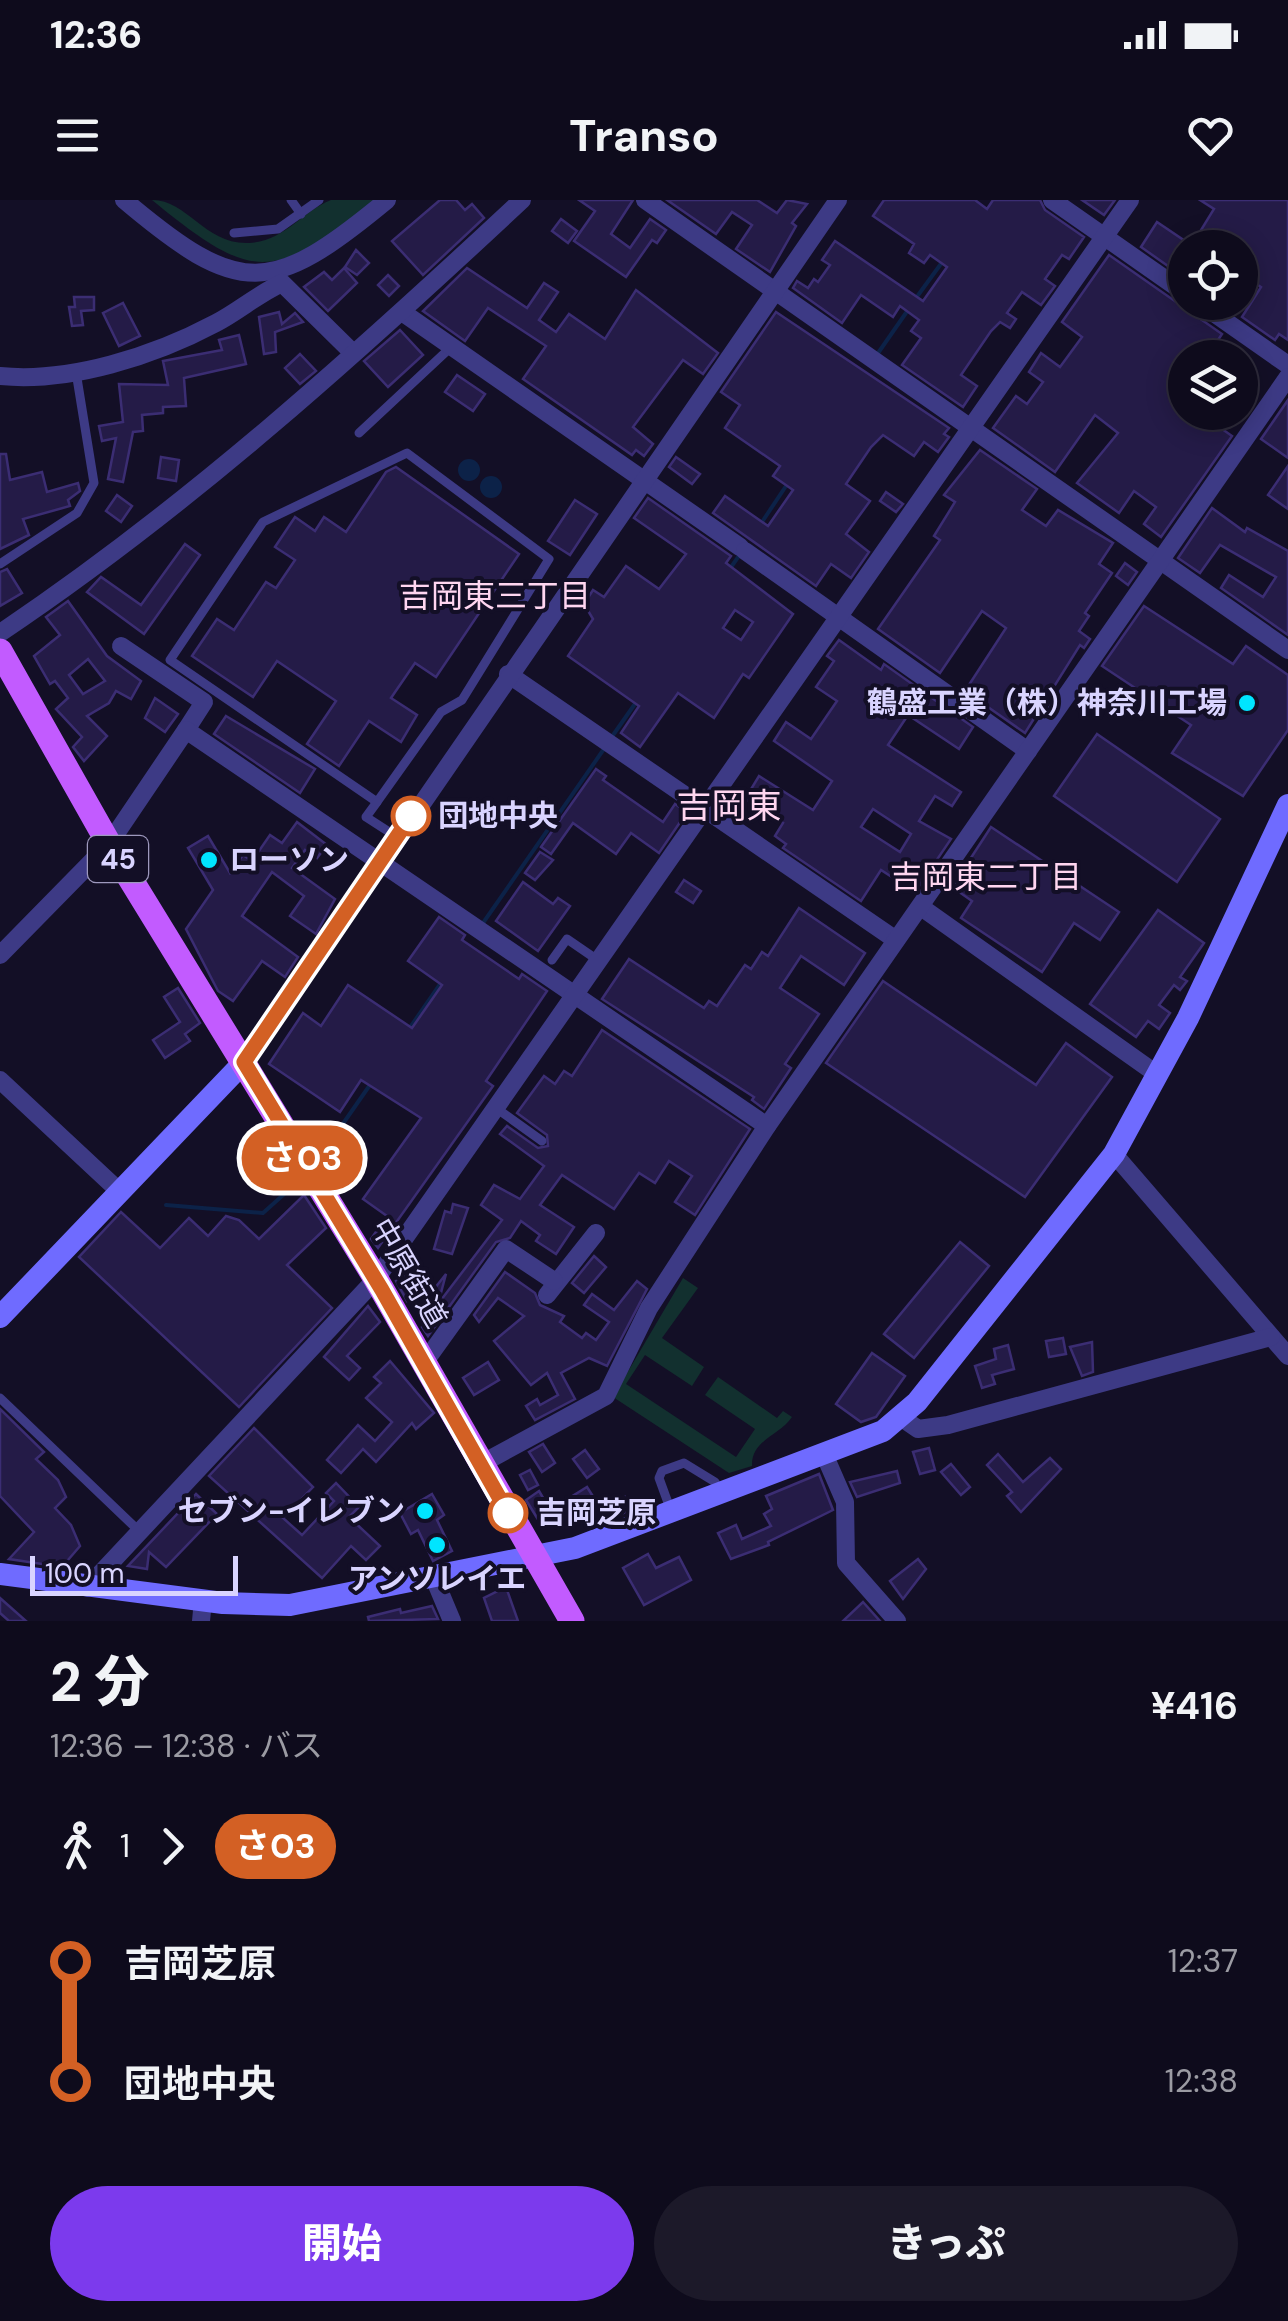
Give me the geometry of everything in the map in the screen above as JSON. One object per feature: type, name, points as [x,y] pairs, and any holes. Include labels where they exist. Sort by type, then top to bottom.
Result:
[{"type":"main road","name":"中原街道","points":[[0,651],[108,844],[376,1279],[572,1621]]},
{"type":"street","points":[[124,200],[193,255],[226,269],[253,273],[312,258],[387,200]]},
{"type":"street","points":[[0,633],[132,538],[402,312],[522,200]]},
{"type":"street","points":[[645,200],[1288,650]]},
{"type":"street","points":[[0,1317],[244,1062],[838,200]]},
{"type":"street","points":[[1052,200],[1168,281]]},
{"type":"street","points":[[87,1588],[376,1279],[1130,200]]},
{"type":"street","points":[[253,273],[255,295]]},
{"type":"street","points":[[0,376],[76,372],[146,352],[217,322],[255,295],[282,282],[353,353]]},
{"type":"street","points":[[402,312],[841,616],[1028,751]]},
{"type":"street","points":[[1224,320],[1288,365]]},
{"type":"street","points":[[482,1464],[606,1396],[650,1308],[767,1126],[1288,378]]},
{"type":"street","points":[[0,955],[108,844],[204,702],[121,646]]},
{"type":"street","points":[[508,674],[896,940]]},
{"type":"street","points":[[186,730],[378,865],[767,1126]]},
{"type":"street","points":[[0,1574],[202,1610],[290,1606],[533,1558],[672,1514],[867,1439],[902,1418],[1114,1154],[1158,1074],[1288,805]]},
{"type":"street","points":[[920,907],[1158,1074]]},
{"type":"street","points":[[0,1080],[119,1191]]},
{"type":"street","points":[[1114,1154],[1288,1356]]},
{"type":"street","points":[[424,1363],[506,1249],[551,1288],[596,1233]]},
{"type":"street","points":[[902,1418],[918,1429],[948,1425],[1271,1337]]},
{"type":"street","points":[[825,1456],[844,1502],[846,1563],[896,1621]]},
{"type":"street","points":[[434,1578],[452,1621]]},
{"type":"lane","points":[[291,200],[301,214]]},
{"type":"lane","points":[[234,232],[271,232],[319,200]]},
{"type":"lane","points":[[359,433],[449,348]]},
{"type":"lane","points":[[0,564],[77,513],[94,483],[76,372]]},
{"type":"lane","points":[[377,802],[170,660],[263,522],[407,453],[549,559],[462,700],[442,712],[377,802],[366,817],[397,836]]},
{"type":"lane","points":[[552,960],[568,939],[599,961]]},
{"type":"lane","points":[[496,1108],[542,1140]]},
{"type":"lane","points":[[0,1398],[140,1531]]},
{"type":"lane","points":[[672,1514],[659,1478],[662,1471],[684,1463],[715,1482],[720,1496]]},
{"type":"green space","points":[[152,200],[176,207],[220,237],[249,243],[283,232],[331,200],[378,200],[313,245],[265,262],[242,259],[217,248]]},
{"type":"green space","points":[[683,1278],[698,1288],[662,1338],[704,1367],[692,1386],[645,1355],[626,1384],[736,1457],[755,1429],[705,1395],[718,1377],[777,1418],[783,1411],[792,1417],[756,1450],[752,1466],[729,1473],[613,1397]]},
{"type":"water","points":[[469,459],[477,462],[477,478],[469,481],[461,478],[458,470],[461,462]]},
{"type":"water","points":[[491,476],[499,479],[499,495],[491,498],[483,495],[480,487],[483,479]]},
{"type":"building","points":[[440,200],[456,200],[465,210],[472,204],[484,218],[423,275],[392,241]]},
{"type":"building","points":[[579,200],[633,200],[611,234],[630,248],[650,219],[666,230],[657,243],[652,240],[626,277],[574,241],[595,211]]},
{"type":"building","points":[[667,200],[757,200],[777,213],[787,200],[807,204],[792,223],[796,226],[770,272],[736,249],[752,225],[732,212],[716,234]]},
{"type":"building","points":[[884,200],[975,200],[987,209],[993,200],[1040,200],[1045,210],[1084,237],[1069,259],[1062,255],[1045,279],[1055,286],[1041,305],[1022,292],[1007,313],[1016,319],[1010,328],[1000,322],[991,331],[961,375],[977,386],[963,407],[902,365],[921,338],[911,331],[919,320],[900,306],[893,317],[861,295],[842,323],[793,288],[797,281],[808,288],[814,279],[818,282],[830,265],[822,260],[835,241],[923,301],[947,267],[930,255],[924,263],[909,253],[914,244],[873,216]]},
{"type":"building","points":[[1082,200],[1115,200],[1104,215]]},
{"type":"building","points":[[1200,200],[1288,200],[1288,340],[1279,334],[1275,340],[1246,320],[1258,320],[1258,230],[1201,230],[1214,209]]},
{"type":"building","points":[[561,219],[577,231],[568,243],[552,231]]},
{"type":"building","points":[[1157,222],[1169,230],[1168,266],[1141,247]]},
{"type":"building","points":[[356,250],[369,263],[357,275],[345,267]]},
{"type":"building","points":[[1109,255],[1168,296],[1168,320],[1202,320],[1222,334],[1218,340],[1168,340],[1168,430],[1224,430],[1232,436],[1161,537],[1144,524],[1156,507],[1134,491],[1119,513],[1077,483],[1118,433],[1095,415],[1055,472],[993,428],[1016,396],[1027,404],[1043,382],[1029,372],[1041,353],[1060,367],[1082,337],[1062,322]]},
{"type":"building","points":[[344,268],[357,283],[328,311],[304,287],[324,272],[332,280]]},
{"type":"building","points":[[467,268],[527,308],[544,283],[558,292],[539,320],[556,332],[569,314],[605,339],[636,290],[718,353],[703,374],[683,360],[633,427],[653,444],[644,456],[636,450],[632,455],[523,379],[546,346],[488,308],[465,341],[423,311]]},
{"type":"building","points":[[388,275],[399,286],[389,296],[378,285]]},
{"type":"building","points":[[74,297],[94,297],[94,310],[81,311],[83,325],[72,326],[69,307],[75,307]]},
{"type":"building","points":[[123,303],[140,336],[119,346],[103,313]]},
{"type":"building","points":[[279,312],[282,324],[295,313],[303,322],[275,332],[276,352],[264,354],[259,317]]},
{"type":"building","points":[[776,312],[949,428],[944,434],[949,437],[938,452],[924,442],[914,456],[883,435],[871,447],[846,484],[870,501],[846,534],[869,552],[851,578],[831,564],[816,586],[713,513],[725,496],[768,526],[793,490],[773,476],[780,466],[725,428],[740,405],[721,392]]},
{"type":"building","points":[[400,330],[423,355],[388,387],[364,361]]},
{"type":"building","points":[[239,335],[246,364],[184,378],[186,406],[163,407],[163,413],[142,415],[143,431],[133,432],[123,482],[108,479],[116,438],[102,441],[99,426],[123,422],[119,384],[168,385],[163,361],[222,350],[219,340]]},
{"type":"building","points":[[300,354],[316,371],[300,384],[285,368]]},
{"type":"building","points":[[457,375],[485,394],[473,411],[445,392]]},
{"type":"building","points":[[1288,400],[1288,458],[1261,439]]},
{"type":"building","points":[[980,450],[1037,489],[1022,510],[1046,526],[1058,510],[1113,543],[1099,564],[1112,573],[1085,613],[1089,616],[1079,631],[1090,639],[1084,648],[1080,645],[1025,733],[965,691],[1006,628],[982,611],[940,673],[878,629],[940,540],[934,536],[955,502],[944,495]]},
{"type":"building","points":[[0,454],[6,454],[10,480],[42,472],[47,492],[78,483],[80,491],[68,500],[70,506],[23,519],[29,535],[0,549]]},
{"type":"building","points":[[161,457],[179,460],[176,481],[158,478]]},
{"type":"building","points":[[676,457],[700,474],[692,484],[669,467]]},
{"type":"building","points":[[1288,466],[1288,509],[1268,495]]},
{"type":"building","points":[[396,467],[519,554],[436,677],[415,663],[391,698],[417,715],[401,742],[369,721],[339,766],[307,744],[336,701],[277,661],[253,697],[192,656],[217,619],[234,630],[266,582],[276,588],[295,560],[275,547],[295,517],[315,531],[324,517],[346,532],[386,472]]},
{"type":"building","points":[[886,492],[903,504],[896,512],[880,501]]},
{"type":"building","points":[[117,495],[132,506],[121,522],[106,511]]},
{"type":"building","points":[[648,498],[731,556],[726,563],[793,614],[749,678],[743,674],[714,718],[678,693],[640,747],[621,733],[639,706],[568,656],[593,619],[584,604],[593,590],[604,597],[626,566],[659,589],[686,554],[634,518]],"holes":[[[735,610],[753,622],[741,640],[723,628]]]},
{"type":"building","points":[[575,500],[597,514],[570,555],[548,541]]},
{"type":"building","points":[[1212,508],[1245,532],[1247,528],[1288,551],[1288,635],[1221,588],[1229,575],[1263,597],[1276,577],[1220,545],[1200,573],[1178,558]]},
{"type":"building","points":[[185,544],[200,555],[144,634],[87,592],[101,577],[141,605]]},
{"type":"building","points":[[1125,563],[1137,572],[1128,585],[1116,576]]},
{"type":"building","points":[[7,569],[22,593],[0,606],[0,572]]},
{"type":"building","points":[[68,601],[107,656],[141,681],[131,699],[116,691],[109,703],[87,716],[107,736],[84,761],[73,747],[82,737],[56,709],[68,698],[55,681],[50,684],[34,656],[60,635],[46,617]],"holes":[[[88,659],[105,681],[83,694],[69,675]]]},
{"type":"building","points":[[1144,606],[1233,664],[1246,646],[1288,675],[1288,730],[1243,796],[1172,753],[1191,725],[1102,666]]},
{"type":"building","points":[[839,640],[881,670],[884,664],[973,727],[959,749],[908,715],[888,745],[961,792],[952,806],[935,796],[919,821],[951,839],[915,892],[881,870],[861,901],[783,848],[786,844],[775,836],[783,823],[745,799],[759,776],[813,810],[832,781],[774,741],[786,722],[811,739],[837,701],[816,687],[834,661],[827,656]],"holes":[[[873,809],[911,834],[900,852],[861,827]]]},
{"type":"building","points":[[155,698],[178,714],[165,732],[145,718]]},
{"type":"building","points":[[226,716],[315,769],[300,793],[214,734]]},
{"type":"building","points":[[1097,734],[1220,819],[1177,882],[1054,796]]},
{"type":"building","points":[[596,769],[606,776],[603,780],[663,822],[675,804],[687,812],[659,853],[631,833],[616,854],[573,823],[551,854],[541,847]]},
{"type":"building","points":[[297,822],[327,845],[317,858],[305,850],[292,868],[335,899],[316,934],[290,916],[304,896],[272,872],[242,916],[298,957],[285,977],[262,961],[233,1001],[218,991],[186,929],[213,890],[188,848],[208,836],[230,873],[243,855],[252,861],[270,835],[282,843]]},
{"type":"building","points":[[991,827],[1119,912],[1100,940],[1074,923],[1042,972],[961,918],[972,901],[952,887]]},
{"type":"building","points":[[540,852],[553,860],[535,880],[525,873]]},
{"type":"building","points":[[684,880],[701,891],[693,903],[676,892]]},
{"type":"building","points":[[523,882],[553,904],[558,898],[570,906],[538,951],[496,921]]},
{"type":"building","points":[[799,908],[865,953],[844,985],[801,956],[780,988],[819,1014],[785,1064],[791,1068],[764,1109],[752,1100],[754,1097],[602,999],[629,959],[704,1008],[709,1001],[717,1006],[745,965],[751,969],[762,952],[768,956]]},
{"type":"building","points":[[1158,910],[1204,943],[1180,977],[1187,981],[1180,990],[1174,985],[1159,1005],[1170,1013],[1159,1029],[1148,1021],[1136,1037],[1090,1004]]},
{"type":"building","points":[[439,917],[465,935],[462,940],[519,979],[522,974],[547,991],[486,1081],[493,1086],[378,1248],[371,1239],[387,1216],[363,1199],[421,1118],[361,1080],[340,1112],[269,1064],[303,1013],[321,1026],[348,985],[412,1028],[442,985],[408,961]]},
{"type":"building","points":[[883,981],[1036,1085],[1066,1043],[1112,1077],[1025,1197],[826,1063]]},
{"type":"building","points":[[178,988],[200,1023],[185,1034],[190,1041],[165,1058],[153,1040],[180,1022],[164,997]]},
{"type":"building","points":[[602,1030],[750,1129],[695,1215],[675,1202],[692,1176],[669,1161],[655,1183],[639,1173],[614,1209],[562,1175],[540,1205],[574,1227],[556,1254],[536,1241],[540,1235],[521,1221],[510,1238],[496,1242],[428,1336],[422,1327],[437,1305],[427,1298],[446,1274],[438,1304],[502,1220],[481,1205],[494,1185],[520,1199],[544,1166],[500,1134],[507,1126],[538,1148],[548,1146],[547,1135],[517,1113],[544,1076],[555,1084],[564,1071],[572,1076]]},
{"type":"building","points":[[304,1195],[326,1228],[287,1265],[332,1308],[239,1407],[79,1257],[121,1212],[160,1248],[189,1218],[208,1236],[226,1216],[239,1220],[259,1239]]},
{"type":"building","points":[[453,1204],[468,1208],[452,1254],[434,1249],[445,1211],[451,1213]]},
{"type":"building","points":[[960,1242],[989,1266],[914,1358],[884,1334]]},
{"type":"building","points":[[594,1256],[606,1267],[584,1293],[572,1283]]},
{"type":"building","points":[[416,1270],[427,1290],[407,1301],[396,1281]]},
{"type":"building","points":[[505,1272],[535,1293],[540,1305],[564,1316],[560,1322],[582,1338],[586,1333],[596,1340],[609,1322],[584,1305],[592,1294],[614,1310],[637,1281],[647,1289],[607,1366],[589,1358],[561,1373],[575,1399],[535,1420],[526,1406],[537,1399],[540,1405],[558,1395],[547,1373],[531,1385],[494,1341],[524,1316],[498,1298],[479,1322],[474,1315]]},
{"type":"building","points":[[368,1306],[380,1322],[347,1356],[360,1368],[349,1380],[324,1357]]},
{"type":"building","points":[[1063,1338],[1066,1354],[1049,1357],[1046,1341]]},
{"type":"building","points":[[1092,1342],[1093,1372],[1082,1376],[1070,1347]]},
{"type":"building","points":[[1008,1345],[1014,1369],[992,1375],[995,1384],[982,1388],[975,1366],[996,1359],[994,1349]]},
{"type":"building","points":[[872,1353],[905,1376],[876,1417],[861,1422],[836,1404]]},
{"type":"building","points":[[390,1361],[434,1413],[416,1429],[412,1423],[376,1462],[363,1449],[341,1473],[327,1460],[358,1425],[375,1441],[392,1422],[366,1398],[381,1383],[374,1377]]},
{"type":"building","points":[[488,1362],[499,1380],[474,1395],[463,1378]]},
{"type":"building","points":[[0,1409],[44,1452],[36,1459],[58,1480],[66,1497],[55,1508],[71,1525],[80,1546],[62,1567],[9,1559],[34,1532],[0,1496]]},
{"type":"building","points":[[254,1428],[313,1487],[283,1518],[302,1535],[334,1501],[326,1493],[336,1483],[359,1507],[349,1517],[380,1546],[366,1560],[351,1546],[322,1578],[209,1476]]},
{"type":"building","points":[[543,1444],[555,1463],[542,1472],[529,1452]]},
{"type":"building","points":[[929,1448],[935,1470],[920,1474],[913,1452]]},
{"type":"building","points":[[585,1450],[599,1469],[587,1478],[573,1459]]},
{"type":"building","points":[[998,1454],[1023,1482],[1050,1458],[1061,1469],[1021,1512],[1007,1496],[1012,1492],[987,1465]]},
{"type":"building","points":[[951,1464],[970,1487],[961,1495],[941,1472]]},
{"type":"building","points":[[530,1470],[538,1485],[528,1490],[520,1475]]},
{"type":"building","points":[[897,1471],[900,1483],[857,1497],[850,1482]]},
{"type":"building","points":[[819,1474],[833,1510],[768,1542],[769,1545],[731,1559],[718,1533],[736,1525],[742,1539],[771,1526],[764,1514],[772,1509],[766,1496]]},
{"type":"building","points":[[587,1487],[603,1512],[586,1522],[571,1497]]},
{"type":"building","points":[[539,1491],[555,1518],[542,1526],[526,1500]]},
{"type":"building","points":[[196,1494],[217,1514],[166,1567],[149,1552],[147,1569],[128,1566]]},
{"type":"building","points":[[432,1494],[444,1515],[437,1520],[452,1551],[433,1561],[418,1530],[411,1534],[400,1513]]},
{"type":"building","points":[[625,1497],[632,1509],[615,1517],[609,1506]]},
{"type":"building","points":[[648,1554],[656,1568],[679,1557],[691,1580],[644,1605],[623,1568]]},
{"type":"building","points":[[918,1559],[926,1569],[903,1599],[890,1581]]},
{"type":"building","points":[[506,1587],[518,1621],[492,1621],[484,1598]]},
{"type":"building","points":[[0,1598],[26,1621],[9,1621],[0,1613]]},
{"type":"building","points":[[863,1602],[880,1621],[843,1621]]},
{"type":"building","points":[[432,1606],[438,1619],[369,1621],[368,1617],[400,1609],[401,1613]]},
{"type":"waterway","points":[[916,298],[943,261]]},
{"type":"waterway","points":[[876,356],[908,310]]},
{"type":"waterway","points":[[760,525],[788,483]]},
{"type":"waterway","points":[[729,570],[741,553]]},
{"type":"waterway","points":[[611,738],[637,701]]},
{"type":"waterway","points":[[483,923],[606,746]]},
{"type":"waterway","points":[[409,1029],[443,980]]},
{"type":"waterway","points":[[317,1161],[372,1082]]},
{"type":"waterway","points":[[166,1205],[263,1213],[301,1179]]},
{"type":"bus line","name":"さ03","points":[[411,816],[244,1062],[382,1290],[508,1513]]},
{"type":"place","name":"鶴盛工業（株）神奈川工場","points":[[1247,703]]},
{"type":"place","name":"団地中央","points":[[411,816]]},
{"type":"place","name":"ローソン","points":[[209,860]]},
{"type":"place","name":"セブン-イレブン","points":[[425,1511]]},
{"type":"place","name":"吉岡芝原","points":[[508,1513]]},
{"type":"place","name":"アンソレイエ","points":[[437,1545]]},
{"type":"district","name":"吉岡東三丁目","points":[[495,596]]},
{"type":"district","name":"吉岡東","points":[[729,806]]},
{"type":"district","name":"吉岡東二丁目","points":[[986,877]]}]
